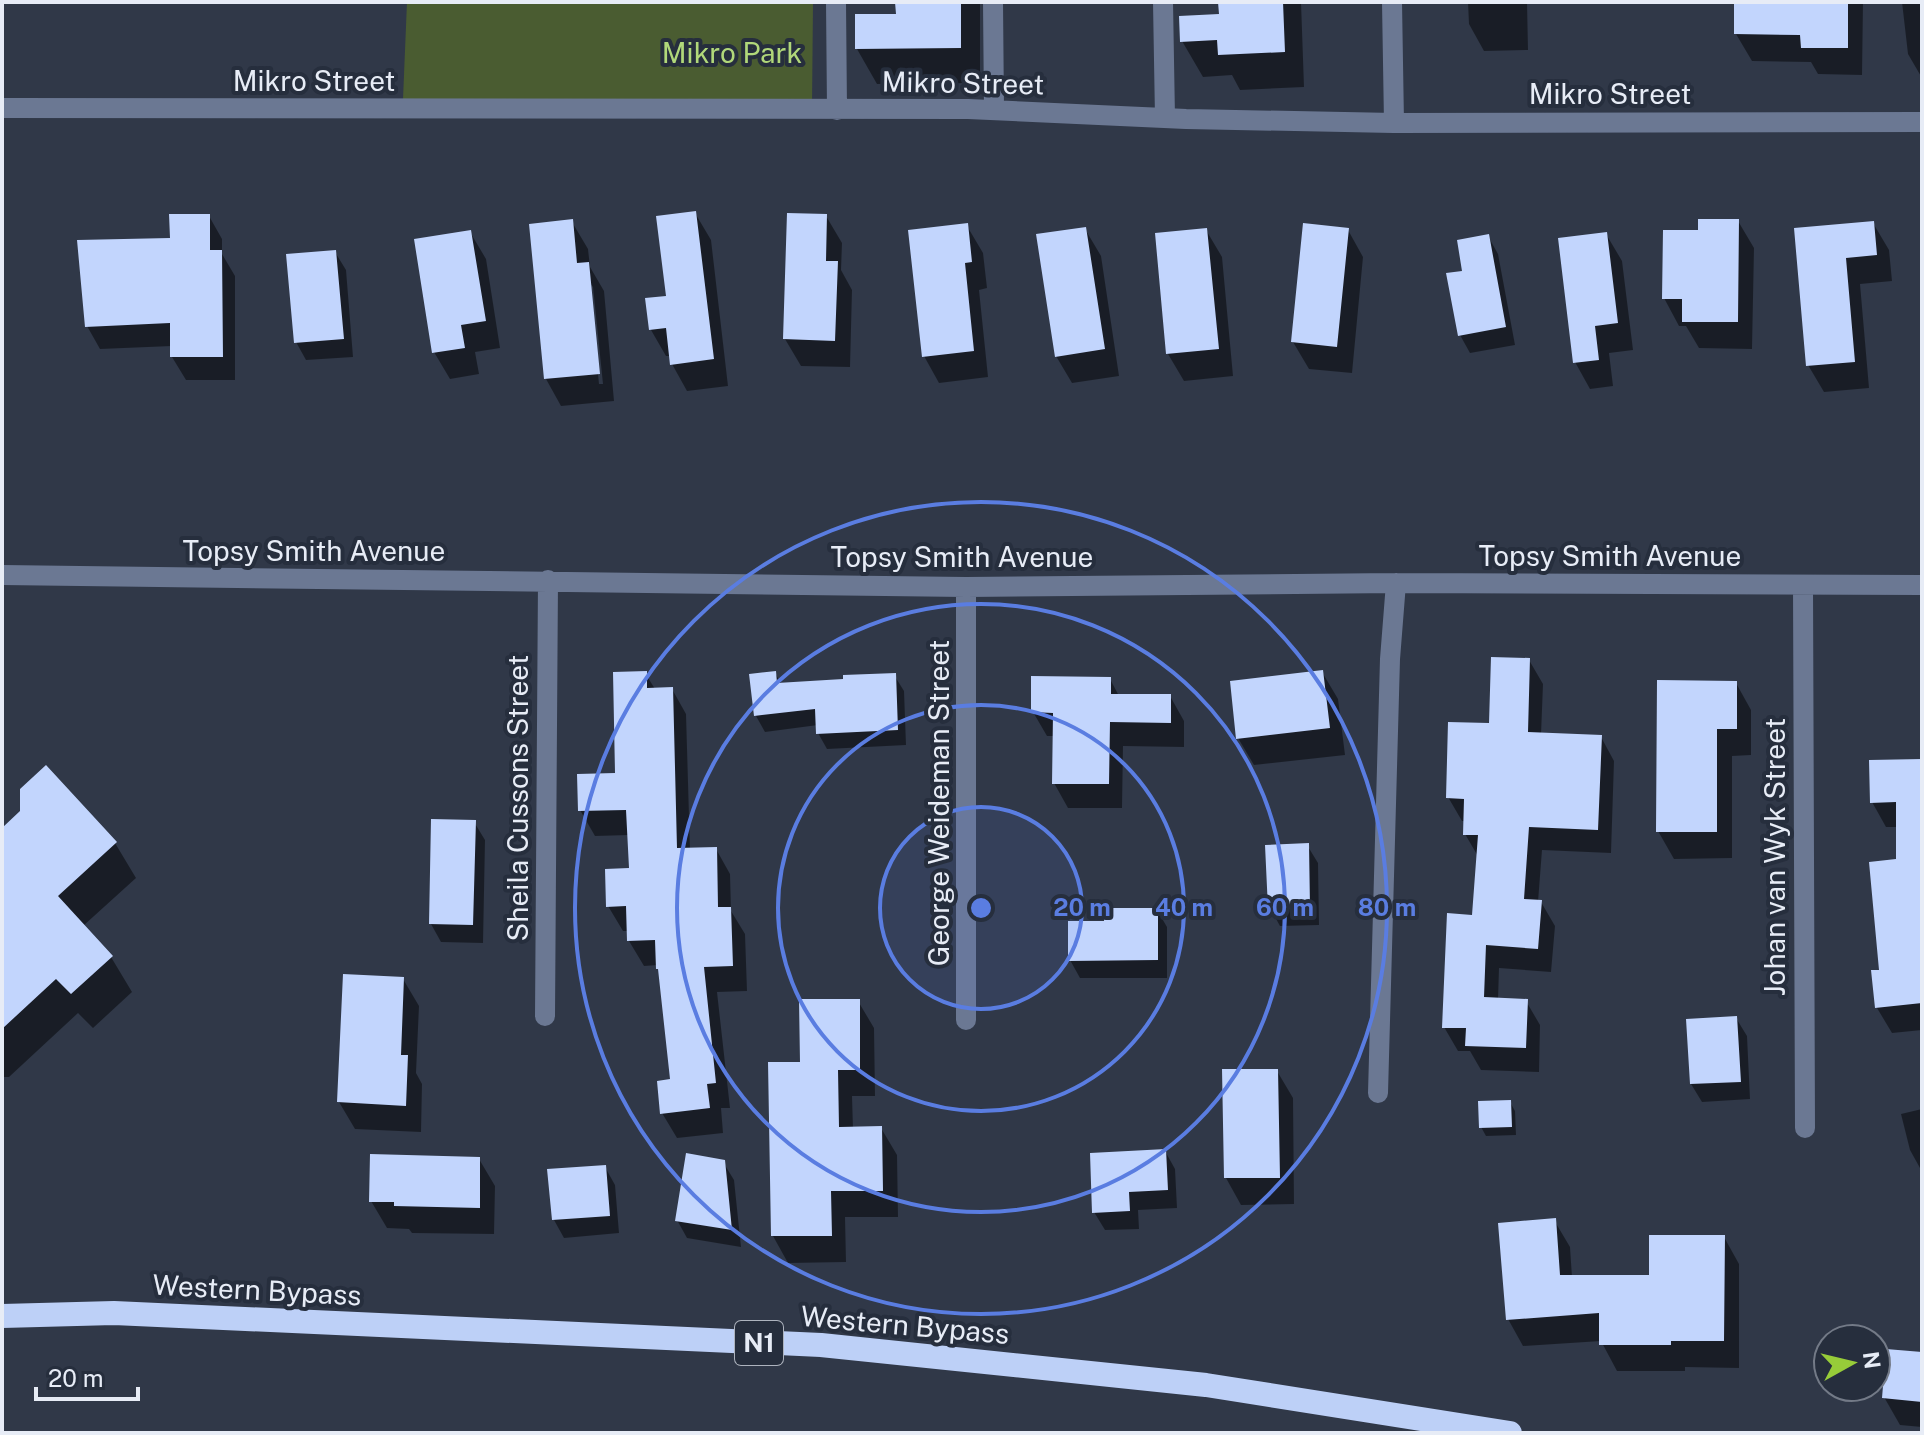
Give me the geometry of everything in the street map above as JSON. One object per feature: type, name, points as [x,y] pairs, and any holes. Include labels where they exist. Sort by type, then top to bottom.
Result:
[{"type":"highway","name":"Western Bypass","points":[[2,1316],[114,1313],[821,1345],[1206,1385],[1510,1433]]},
{"type":"street","points":[[836,2],[837,110]]},
{"type":"street","points":[[993,2],[994,110]]},
{"type":"street","points":[[1163,2],[1165,118]]},
{"type":"street","points":[[1392,2],[1394,123]]},
{"type":"street","name":"Mikro Street","points":[[2,108],[994,110],[1165,118],[1394,123],[1922,122]]},
{"type":"street","name":"Topsy Smith Avenue","points":[[2,575],[966,587],[1396,583],[1922,585]]},
{"type":"street","name":"Sheila Cussons Street","points":[[545,1016],[548,580]]},
{"type":"street","points":[[1378,1093],[1390,659],[1396,583]]},
{"type":"street","name":"Johan van Wyk Street","points":[[1803,586],[1805,1128]]},
{"type":"street","name":"George Weideman Street","points":[[966,587],[966,1020]]},
{"type":"green space","name":"Mikro Park","points":[[407,2],[813,2],[812,105],[403,99]]},
{"type":"building","points":[[895,2],[961,2],[961,48],[855,49],[855,14],[896,14]]},
{"type":"building","points":[[1218,2],[1283,2],[1285,52],[1218,55],[1217,40],[1180,42],[1179,16],[1219,14]]},
{"type":"building","points":[[1734,2],[1848,2],[1848,48],[1801,48],[1800,35],[1734,34]]},
{"type":"building","points":[[696,211],[714,359],[670,365],[666,328],[649,330],[645,298],[666,296],[656,216]]},
{"type":"building","points":[[787,213],[827,214],[826,261],[838,261],[835,341],[783,339]]},
{"type":"building","points":[[169,214],[210,214],[210,250],[222,250],[223,357],[170,357],[170,323],[85,327],[77,240],[170,238]]},
{"type":"building","points":[[573,219],[577,263],[589,262],[600,374],[544,379],[529,224]]},
{"type":"building","points":[[1698,219],[1739,219],[1738,322],[1682,322],[1682,299],[1662,299],[1663,230],[1698,230]]},
{"type":"building","points":[[1874,221],[1877,255],[1846,258],[1855,362],[1806,366],[1794,228]]},
{"type":"building","points":[[968,223],[972,262],[965,263],[974,351],[922,357],[908,230]]},
{"type":"building","points":[[1303,223],[1349,228],[1337,347],[1291,342]]},
{"type":"building","points":[[1086,227],[1105,349],[1055,357],[1036,234]]},
{"type":"building","points":[[1207,228],[1219,349],[1166,354],[1155,233]]},
{"type":"building","points":[[471,230],[486,321],[461,325],[465,348],[432,353],[414,239]]},
{"type":"building","points":[[1607,232],[1618,323],[1595,326],[1599,360],[1573,363],[1558,238]]},
{"type":"building","points":[[1489,234],[1506,327],[1458,336],[1446,273],[1462,271],[1457,240]]},
{"type":"building","points":[[336,250],[344,339],[294,343],[286,254]]},
{"type":"building","points":[[1491,657],[1530,658],[1528,732],[1602,735],[1598,830],[1529,827],[1524,899],[1542,900],[1538,949],[1486,945],[1484,997],[1528,999],[1526,1048],[1465,1046],[1466,1028],[1442,1028],[1447,913],[1472,915],[1478,835],[1463,835],[1464,799],[1446,798],[1448,722],[1489,723]]},
{"type":"building","points":[[1323,670],[1330,728],[1236,739],[1230,681]]},
{"type":"building","points":[[647,671],[647,688],[673,687],[677,848],[717,847],[718,907],[731,907],[733,966],[704,967],[716,1083],[707,1084],[710,1108],[660,1114],[657,1081],[670,1079],[655,940],[627,941],[626,906],[606,907],[605,869],[629,868],[626,810],[578,811],[577,774],[615,773],[613,672]]},
{"type":"building","points":[[776,671],[777,683],[843,679],[843,675],[896,673],[898,730],[816,734],[815,709],[754,716],[749,674]]},
{"type":"building","points":[[1031,676],[1111,677],[1111,694],[1171,694],[1171,723],[1110,722],[1109,784],[1052,784],[1053,713],[1031,712]]},
{"type":"building","points":[[1657,680],[1737,681],[1737,729],[1717,729],[1717,832],[1656,832]]},
{"type":"building","points":[[1922,759],[1922,1003],[1875,1008],[1871,970],[1879,970],[1869,862],[1896,859],[1896,802],[1870,803],[1869,760]]},
{"type":"building","points":[[46,765],[117,842],[58,896],[113,956],[71,994],[56,979],[2,1029],[2,828],[20,811],[20,789]]},
{"type":"building","points":[[431,819],[476,820],[473,925],[429,924]]},
{"type":"building","points":[[1309,843],[1310,908],[1268,909],[1265,845]]},
{"type":"building","points":[[1105,908],[1158,908],[1158,960],[1068,961],[1068,921],[1104,921]]},
{"type":"building","points":[[343,974],[404,977],[401,1055],[408,1055],[406,1106],[337,1102]]},
{"type":"building","points":[[799,999],[860,999],[860,1070],[838,1070],[839,1127],[882,1126],[883,1191],[831,1191],[832,1236],[771,1236],[768,1062],[800,1062]]},
{"type":"building","points":[[1737,1016],[1741,1082],[1690,1084],[1686,1019]]},
{"type":"building","points":[[1222,1069],[1278,1069],[1280,1178],[1224,1178]]},
{"type":"building","points":[[1511,1100],[1512,1127],[1479,1128],[1478,1101]]},
{"type":"building","points":[[1166,1149],[1168,1190],[1129,1192],[1130,1211],[1092,1213],[1090,1153]]},
{"type":"building","points":[[686,1153],[725,1160],[732,1230],[675,1221]]},
{"type":"building","points":[[370,1154],[480,1157],[480,1208],[394,1206],[394,1202],[369,1202]]},
{"type":"building","points":[[606,1165],[610,1216],[552,1220],[547,1169]]},
{"type":"building","points":[[1556,1218],[1560,1275],[1649,1275],[1649,1235],[1725,1235],[1724,1341],[1599,1345],[1599,1313],[1506,1320],[1498,1223]]},
{"type":"building","points":[[1892,1350],[1922,1352],[1922,1402],[1892,1399]]}]
